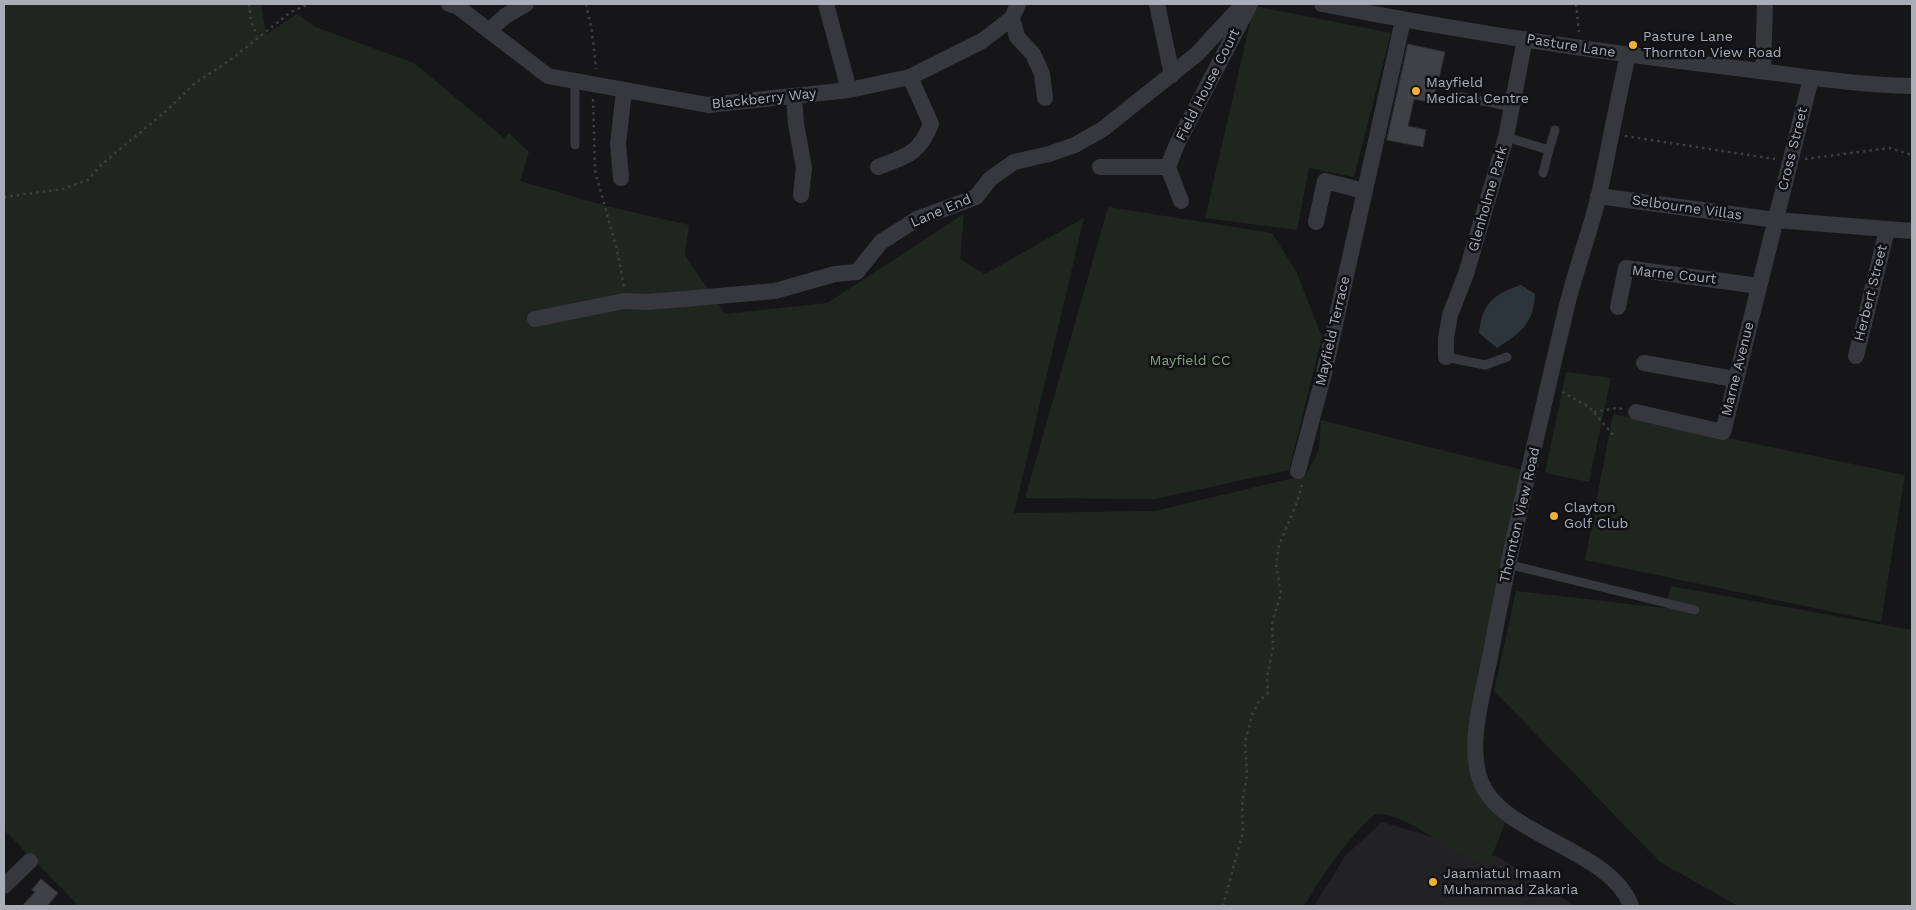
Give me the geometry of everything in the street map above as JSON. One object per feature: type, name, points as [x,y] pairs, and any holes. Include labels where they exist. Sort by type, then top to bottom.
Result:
[{"type":"street","name":"Blackberry Way","points":[[448,4],[458,7],[548,76],[708,105],[849,90],[910,77],[982,41],[1015,11]]},
{"type":"street","points":[[489,31],[505,16],[526,4]]},
{"type":"street","points":[[826,4],[849,90]]},
{"type":"street","points":[[1157,4],[1172,75]]},
{"type":"street","name":"Lane End","points":[[535,319],[624,301],[649,302],[775,291],[835,274],[857,272],[881,242],[917,219],[976,197],[990,179],[1014,162],[1058,151],[1096,133],[1197,54],[1224,12],[1243,4]]},
{"type":"street","name":"Field House Court","points":[[1168,167],[1177,144],[1250,4]]},
{"type":"street","name":"Pasture Lane","points":[[1322,4],[1403,20],[1628,55],[1811,78],[1912,86]]},
{"type":"street","points":[[1763,71],[1765,4]]},
{"type":"street","points":[[1015,11],[1017,37],[1033,54],[1042,74],[1046,98]]},
{"type":"street","name":"Mayfield Terrace","points":[[1298,471],[1324,374],[1403,20]]},
{"type":"street","name":"Glenholme Park","points":[[1446,357],[1446,338],[1450,315],[1466,274],[1506,137],[1525,39]]},
{"type":"street","name":"Thornton View Road","points":[[1628,55],[1598,196],[1564,316],[1550,385],[1507,564],[1474,756],[1481,784],[1496,806],[1600,868],[1628,897],[1631,906]]},
{"type":"street","points":[[878,167],[914,153],[924,141],[930,124],[910,77]]},
{"type":"street","name":"Cross Street","points":[[1776,220],[1788,161],[1811,78]]},
{"type":"street","points":[[621,178],[618,144],[624,91]]},
{"type":"street","points":[[794,97],[796,124],[804,168],[800,195]]},
{"type":"street","points":[[1100,167],[1168,167],[1181,201]]},
{"type":"street","points":[[1316,222],[1325,181],[1364,191]]},
{"type":"street","name":"Selbourne Villas","points":[[1598,196],[1776,220],[1912,232]]},
{"type":"street","name":"Marne Avenue","points":[[1636,412],[1723,432],[1734,379],[1776,220]]},
{"type":"street","name":"Herbert Street","points":[[1856,356],[1887,230]]},
{"type":"street","name":"Marne Court","points":[[1618,307],[1626,268],[1759,286]]},
{"type":"street","points":[[1644,363],[1734,379]]},
{"type":"street","points":[[4,886],[30,862]]},
{"type":"lane","points":[[575,81],[576,145]]},
{"type":"lane","points":[[1453,96],[1512,107]]},
{"type":"lane","points":[[1542,173],[1555,130]]},
{"type":"lane","points":[[1506,137],[1549,150]]},
{"type":"lane","points":[[1446,357],[1485,365],[1507,357]]},
{"type":"lane","points":[[1507,564],[1695,610]]},
{"type":"path","points":[[249,4],[251,21],[257,36]]},
{"type":"path","points":[[4,197],[63,189],[88,180],[101,165],[166,111],[194,84],[230,60],[257,36],[291,12],[309,4]]},
{"type":"path","points":[[586,4],[592,31],[596,72],[592,106],[595,171],[606,206],[627,300],[624,301]]},
{"type":"path","points":[[1576,4],[1579,48]]},
{"type":"path","points":[[1610,134],[1788,161],[1890,148],[1912,155]]},
{"type":"path","points":[[1550,385],[1589,407],[1616,438]]},
{"type":"path","points":[[1594,412],[1616,408],[1636,412]]},
{"type":"path","points":[[1222,906],[1243,832],[1242,805],[1247,775],[1245,742],[1252,716],[1260,701],[1268,693],[1267,678],[1273,648],[1272,624],[1281,593],[1276,565],[1279,545],[1296,505],[1306,474],[1298,471]]},
{"type":"shaded area","points":[[1521,285],[1535,294],[1532,313],[1519,332],[1497,348],[1479,333],[1486,307],[1496,296]]},
{"type":"shaded area","name":"Jaamiatul Imaam Muhammad Zakaria","points":[[1382,822],[1499,857],[1575,906],[1314,906],[1345,856]]},
{"type":"green space","points":[[4,4],[261,4],[266,34],[297,14],[315,27],[414,63],[504,138],[509,133],[529,152],[520,181],[606,206],[689,225],[685,255],[725,314],[827,303],[964,214],[960,259],[985,274],[1084,218],[1014,513],[1155,511],[1306,475],[1319,450],[1321,420],[1523,470],[1478,684],[1486,792],[1506,821],[1489,863],[1455,852],[1411,824],[1387,815],[1375,814],[1345,846],[1304,906],[74,906],[76,903],[4,830]]},
{"type":"green space","points":[[1254,6],[1391,33],[1354,177],[1309,168],[1297,230],[1205,218]]},
{"type":"green space","name":"Mayfield CC","points":[[1108,207],[1272,233],[1296,271],[1322,337],[1289,470],[1155,499],[1025,498]]},
{"type":"green space","points":[[1566,372],[1611,378],[1589,482],[1545,473]]},
{"type":"green space","points":[[1613,414],[1905,475],[1881,622],[1585,560]]},
{"type":"green space","points":[[1671,586],[1912,630],[1912,906],[1738,906],[1660,862],[1494,691],[1516,591],[1665,608]]},
{"type":"building","name":"Mayfield Medical Centre","points":[[1408,44],[1445,52],[1433,103],[1414,99],[1408,126],[1426,130],[1423,147],[1387,140]]},
{"type":"building","points":[[41,879],[58,893],[47,906],[22,906],[35,892],[32,890]]},
{"type":"place","name":"Pasture Lane Thornton View Road","points":[[1633,45]]},
{"type":"place","name":"Mayfield Medical Centre","points":[[1416,91]]},
{"type":"place","name":"Clayton Golf Club","points":[[1554,516]]},
{"type":"place","name":"Jaamiatul Imaam Muhammad Zakaria","points":[[1433,882]]}]
